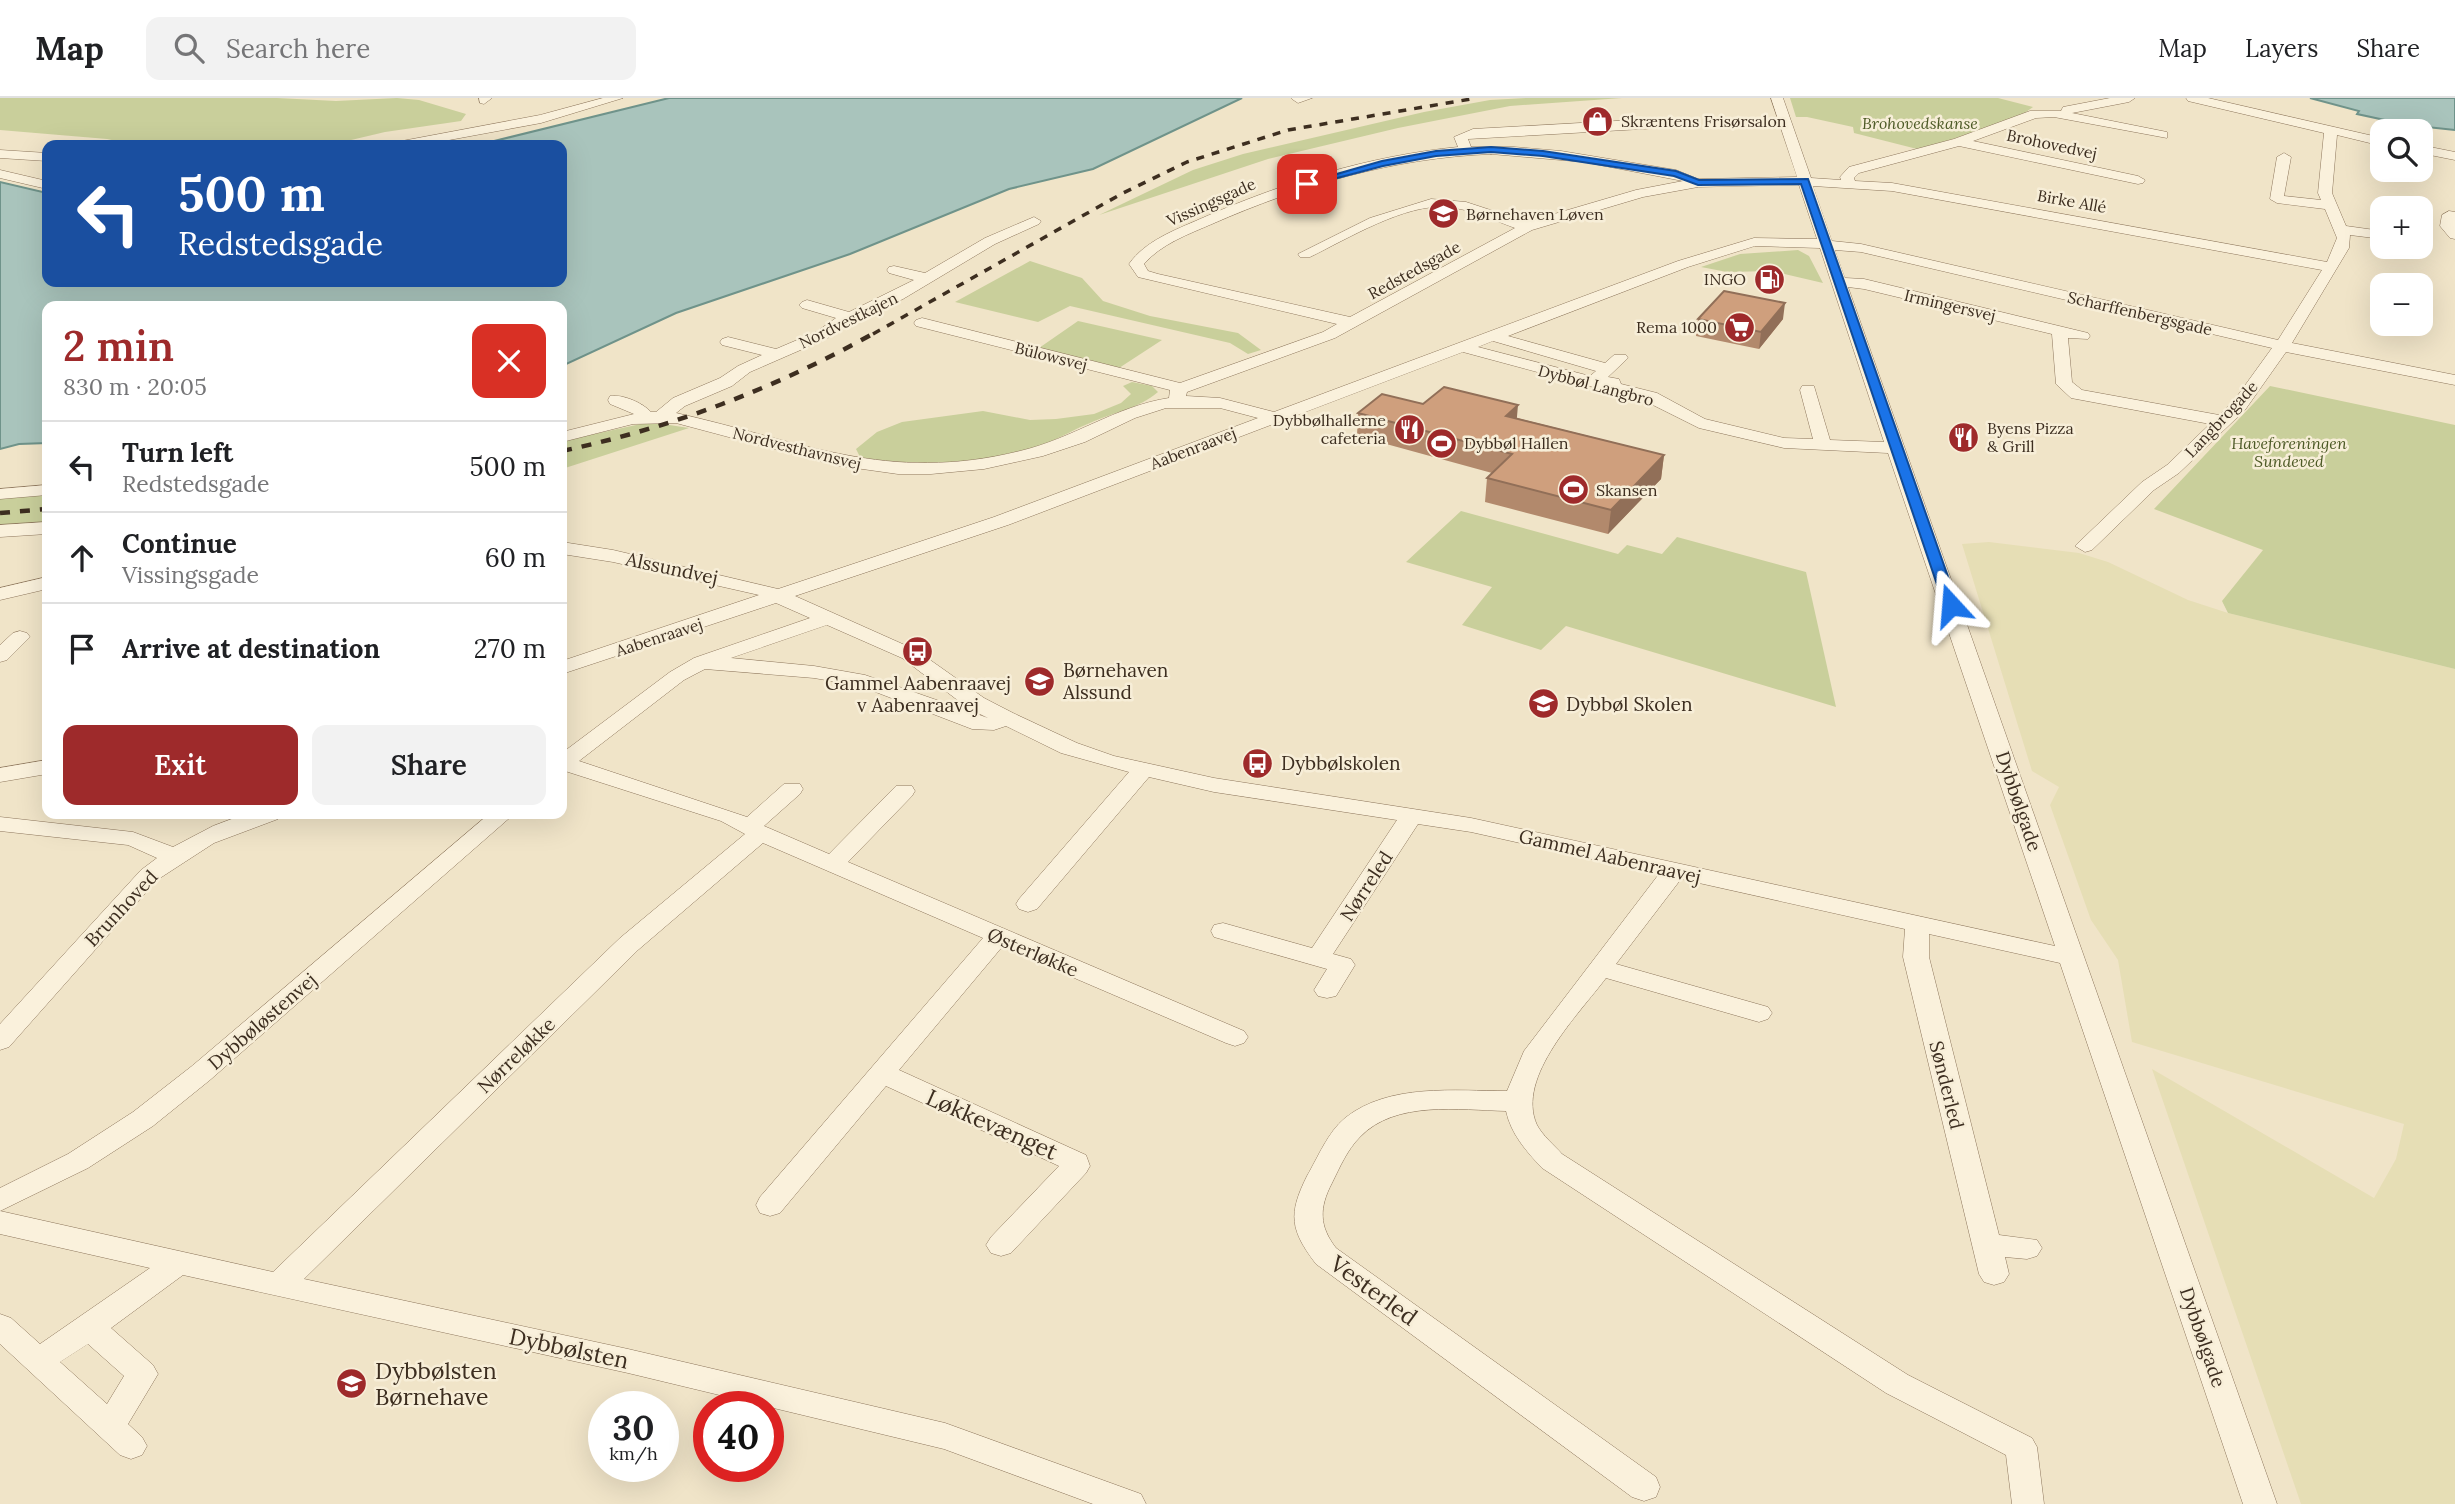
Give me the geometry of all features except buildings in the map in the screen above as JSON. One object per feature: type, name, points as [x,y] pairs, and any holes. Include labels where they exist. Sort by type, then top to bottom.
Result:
[{"type":"street","points":[[427,140],[576,110],[617,98]]},
{"type":"street","points":[[1298,99],[1306,98]]},
{"type":"street","name":"Dybbølgade","points":[[1777,98],[2260,1504]]},
{"type":"street","points":[[2060,110],[2129,98]]},
{"type":"street","points":[[2192,98],[2370,139]]},
{"type":"street","points":[[477,140],[574,119],[579,114],[576,110]]},
{"type":"street","name":"Brohovedvej","points":[[1849,183],[1847,177],[1854,170],[1959,142],[2045,112],[2162,135]]},
{"type":"street","points":[[1465,150],[1461,136],[1474,133],[1651,123],[1654,125]]},
{"type":"street","points":[[2330,131],[2325,193],[2329,205],[2343,230],[2370,238]]},
{"type":"street","name":"Brohovedvej","points":[[1959,142],[2138,180]]},
{"type":"street","name":"Vissingsgade","points":[[1354,323],[1154,278],[1143,274],[1136,264],[1147,253],[1187,230],[1270,195],[1382,164],[1465,150],[1543,153],[1676,174],[1698,183]]},
{"type":"street","points":[[2433,152],[2455,156]]},
{"type":"street","points":[[0,154],[42,158]]},
{"type":"street","points":[[2284,157],[2277,199],[2329,205]]},
{"type":"street","points":[[0,174],[42,184]]},
{"type":"street","name":"Redstedsgade","points":[[1180,394],[1354,323],[1527,227],[1641,194],[1698,183],[1804,181]]},
{"type":"street","name":"Birke Allé","points":[[1804,181],[1915,190],[2331,267]]},
{"type":"street","points":[[1305,254],[1377,222],[1431,202],[1458,204],[1527,227]]},
{"type":"street","points":[[2455,216],[2449,215],[2447,226],[2455,235]]},
{"type":"street","name":"Nordvestkajen","points":[[654,417],[679,402],[726,382],[744,369],[822,335],[833,325],[929,279],[990,241],[1034,221]]},
{"type":"street","name":"Langbrogade","points":[[2085,546],[2148,486],[2173,470],[2254,387],[2342,248],[2343,230]]},
{"type":"street","name":"Aabenraavej","points":[[567,666],[1002,520],[1725,249],[1767,241],[1825,244]]},
{"type":"street","name":"Scharffenbergsgade","points":[[1825,244],[1878,251],[2282,346],[2455,380]]},
{"type":"street","points":[[894,270],[929,279]]},
{"type":"street","name":"Irmingersvej","points":[[1840,282],[1864,284],[2082,336]]},
{"type":"street","points":[[807,305],[850,317]]},
{"type":"street","name":"Bülowsvej","points":[[922,323],[1180,394]]},
{"type":"street","points":[[2060,331],[2064,384],[2077,394],[2222,421]]},
{"type":"street","points":[[1492,336],[1570,366],[1614,363],[1596,379],[1653,393],[1661,389],[1682,396]]},
{"type":"street","points":[[728,342],[776,354]]},
{"type":"street","name":"Dybbøl Langbro","points":[[1461,347],[1651,397],[1723,434],[1784,443],[1896,448]]},
{"type":"street","points":[[1808,390],[1823,446]]},
{"type":"street","name":"Nordvesthavnsvej","points":[[567,436],[603,425],[654,417],[677,418],[834,460],[879,467],[931,469],[1031,455],[1073,441],[1129,414],[1180,394],[1246,407],[1273,418]]},
{"type":"street","points":[[616,400],[654,417]]},
{"type":"street","points":[[0,494],[42,490]]},
{"type":"street","points":[[0,531],[42,528]]},
{"type":"street","name":"Alssundvej","points":[[567,549],[723,579],[779,597]]},
{"type":"street","points":[[0,594],[42,584]]},
{"type":"street","name":"Gammel Aabenraavej","points":[[779,597],[909,654],[976,703],[1005,719],[1069,748],[1143,770],[1214,785],[1413,814],[2073,958]]},
{"type":"street","points":[[567,759],[677,676],[701,662],[828,618]]},
{"type":"street","points":[[0,656],[20,637]]},
{"type":"street","name":"Gammel Aabenraavej","points":[[701,662],[814,671],[853,679],[980,724],[994,724],[1005,719]]},
{"type":"street","name":"Østerløkke","points":[[567,765],[729,816],[754,830],[998,937],[1235,1037]]},
{"type":"street","points":[[0,775],[42,768]]},
{"type":"street","points":[[1028,904],[1143,770]]},
{"type":"street","points":[[754,830],[792,789]]},
{"type":"street","points":[[833,864],[904,792]]},
{"type":"street","name":"Nørreled","points":[[1318,958],[1413,814]]},
{"type":"street","name":"Brunhoved","points":[[0,1041],[149,876],[173,856],[213,834],[256,819]]},
{"type":"street","name":"Dybbøløstenvej","points":[[0,1200],[78,1161],[152,1111],[201,1073],[497,819]]},
{"type":"street","points":[[0,824],[133,839],[173,856]]},
{"type":"street","name":"Nørreløkke","points":[[279,1285],[629,944],[754,830]]},
{"type":"street","points":[[1674,871],[1533,1057],[1522,1079],[1517,1101],[1522,1125],[1533,1142],[1552,1161],[1897,1384],[2021,1447],[2028,1503]]},
{"type":"street","name":"Sønderled","points":[[1917,925],[1916,957],[1994,1274]]},
{"type":"street","points":[[1223,931],[1342,965],[1327,990]]},
{"type":"street","points":[[770,1205],[998,937]]},
{"type":"street","points":[[1600,968],[1759,1013]]},
{"type":"street","name":"Løkkevænget","points":[[881,1073],[1076,1162],[1076,1166],[1001,1245]]},
{"type":"street","name":"Vesterled","points":[[1517,1101],[1400,1103],[1370,1113],[1342,1140],[1309,1198],[1307,1220],[1312,1239],[1326,1256],[1644,1487]]},
{"type":"street","name":"Dybbølsten","points":[[0,1222],[628,1361],[945,1436],[1129,1504]]},
{"type":"street","points":[[1987,1245],[2027,1248]]},
{"type":"street","points":[[38,1360],[90,1327],[178,1263]]},
{"type":"street","points":[[0,1326],[120,1436],[142,1374],[90,1327]]},
{"type":"shaded area","points":[[1989,542],[2079,553],[2108,562],[2188,600],[2228,613],[2455,669],[2455,1504],[2301,1504],[2152,1069],[2374,1198],[2396,1159],[2404,1124],[2132,1042],[2118,960],[2091,920],[2050,805],[2059,787],[2032,771],[1962,544]]},
{"type":"green space","points":[[0,98],[277,98],[336,101],[397,98],[419,100],[466,114],[461,121],[385,132],[351,140],[112,140],[0,130]]},
{"type":"green space","points":[[1622,98],[1510,106],[1398,128],[1268,159],[1099,215],[1193,170],[1243,154],[1424,112],[1490,100]]},
{"type":"green space","name":"Brohovedskanse","points":[[1790,98],[1998,98],[2033,107],[2026,112],[2028,113],[1921,150],[1854,133],[1853,127],[1796,117]]},
{"type":"green space","points":[[1798,250],[1809,256],[1823,283],[1772,271],[1727,272],[1701,267],[1740,254]]},
{"type":"green space","points":[[1030,261],[1082,278],[1103,301],[1150,316],[1238,333],[1261,350],[1248,354],[1230,343],[1070,306],[1038,322],[955,302]]},
{"type":"green space","points":[[1078,321],[1162,340],[1119,368],[1039,348]]},
{"type":"green space","points":[[1132,382],[1152,386],[1158,392],[1134,406],[1026,451],[979,460],[929,463],[860,457],[856,449],[877,432],[902,422],[983,411],[1030,420],[1094,414],[1121,403],[1131,394],[1123,386]]},
{"type":"green space","name":"Haveforeningen Sundeved","points":[[2270,386],[2455,425],[2455,669],[2228,613],[2222,601],[2263,550],[2154,509]]},
{"type":"green space","points":[[650,422],[689,428],[567,467],[567,440]]},
{"type":"green space","points":[[42,494],[42,522],[0,525],[0,497]]},
{"type":"green space","points":[[1461,511],[1618,554],[1627,545],[1662,554],[1677,537],[1806,572],[1836,707],[1566,626],[1541,650],[1462,625],[1492,587],[1406,562]]},
{"type":"water","points":[[669,98],[1242,98],[1093,169],[1009,189],[850,254],[676,313],[567,364],[567,301],[42,301],[42,443],[19,444],[0,449],[0,182],[42,192],[42,287],[567,287],[567,140],[498,140]]},
{"type":"water","points":[[2310,98],[2455,98],[2455,130],[2433,128],[2433,119],[2380,119],[2357,114],[2359,111]]},
{"type":"railway","points":[[873,334],[1123,193],[1187,162],[1288,130],[1477,98]]},
{"type":"railway","points":[[567,450],[644,430],[724,404],[800,371],[876,332]]},
{"type":"railway","points":[[0,513],[42,509]]},
{"type":"place","name":"Skræntens Frisørsalon","points":[[1598,121]]},
{"type":"place","name":"Børnehaven Løven","points":[[1443,214]]},
{"type":"place","name":"INGO","points":[[1769,279]]},
{"type":"place","name":"Rema 1000","points":[[1740,327]]},
{"type":"place","name":"Dybbølhallerne cafeteria","points":[[1409,429]]},
{"type":"place","name":"Byens Pizza & Grill","points":[[1964,437]]},
{"type":"place","name":"Dybbøl Hallen","points":[[1441,443]]},
{"type":"place","name":"Skansen","points":[[1573,490]]},
{"type":"place","name":"Gammel Aabenraavej v Aabenraavej","points":[[918,652]]},
{"type":"place","name":"Børnehaven Alssund","points":[[1040,681]]},
{"type":"place","name":"Dybbøl Skolen","points":[[1543,704]]},
{"type":"place","name":"Dybbølskolen","points":[[1258,763]]},
{"type":"place","name":"Dybbølsten Børnehave","points":[[352,1383]]},
{"type":"route","points":[[1307,184],[1382,164],[1465,150],[1543,153],[1676,174],[1698,183],[1738,180],[1804,181],[1951,605]]}]
